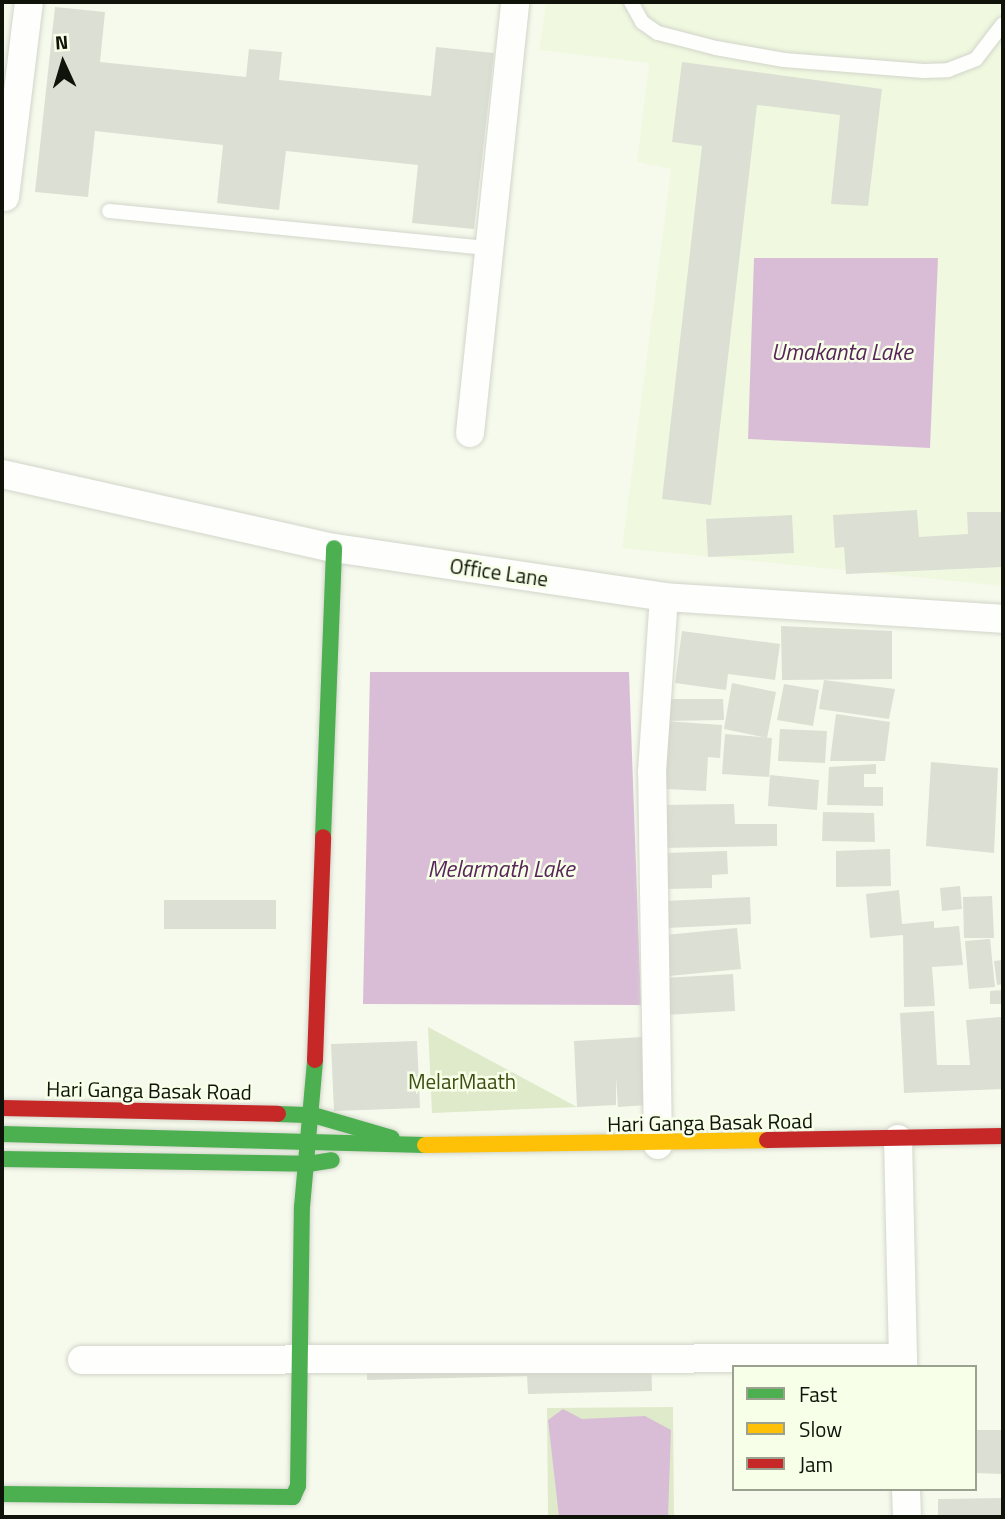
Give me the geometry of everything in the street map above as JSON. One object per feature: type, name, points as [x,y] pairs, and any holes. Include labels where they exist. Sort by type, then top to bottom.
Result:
[{"type":"main road","points":[[2,1494],[294,1507],[298,1486],[298,1359],[313,1115],[334,548]]},
{"type":"main road","name":"Hari Ganga Basak Road","points":[[2,1108],[313,1115],[417,1145]]},
{"type":"main road","points":[[2,1134],[310,1140],[417,1145]]},
{"type":"main road","name":"Hari Ganga Basak Road","points":[[2,1159],[308,1164],[417,1145],[658,1145],[1003,1136]]},
{"type":"street","points":[[5,197],[29,2]]},
{"type":"street","points":[[470,433],[487,248],[515,2]]},
{"type":"street","name":"Office Lane","points":[[2,474],[334,548],[664,597],[1003,619]]},
{"type":"street","points":[[658,1145],[652,772],[664,597]]},
{"type":"street","points":[[82,1360],[903,1362],[898,1139]]},
{"type":"street","points":[[906,1491],[907,1517]]},
{"type":"lane","points":[[631,2],[642,22],[659,33],[716,48],[784,60],[924,71],[948,70],[976,59],[1003,24]]},
{"type":"lane","points":[[109,211],[487,248]]},
{"type":"shaded area","points":[[546,2],[1003,2],[1003,586],[622,548],[671,169],[637,162],[649,63],[539,50]]},
{"type":"green space","name":"MelarMaath","points":[[428,1027],[577,1107],[432,1113]]},
{"type":"green space","points":[[673,1407],[674,1517],[548,1517],[547,1408]]},
{"type":"water","name":"Umakanta Lake","points":[[754,258],[938,258],[930,448],[748,439]]},
{"type":"water","name":"Melarmath Lake","points":[[370,672],[629,672],[641,1005],[363,1004]]},
{"type":"water","points":[[563,1409],[582,1419],[645,1416],[671,1430],[668,1517],[559,1517],[548,1420]]},
{"type":"building","points":[[55,7],[105,12],[100,62],[246,77],[249,49],[282,52],[279,80],[431,96],[436,47],[494,53],[474,229],[412,223],[418,165],[286,151],[279,210],[217,203],[223,145],[95,131],[88,197],[35,192]]},
{"type":"building","points":[[682,62],[882,89],[868,206],[831,204],[840,115],[757,105],[711,505],[662,499],[702,146],[672,142]]},
{"type":"building","points":[[917,510],[919,537],[968,534],[967,512],[1003,512],[1003,567],[846,574],[844,547],[835,548],[833,515]]},
{"type":"building","points":[[792,515],[794,553],[708,557],[706,519]]},
{"type":"building","points":[[781,626],[892,631],[892,679],[782,680]]},
{"type":"building","points":[[682,631],[780,644],[775,680],[728,674],[726,690],[675,683]]},
{"type":"building","points":[[824,680],[895,689],[889,719],[819,709]]},
{"type":"building","points":[[732,683],[776,692],[767,738],[724,729]]},
{"type":"building","points":[[784,684],[819,690],[813,726],[777,720]]},
{"type":"building","points":[[657,699],[723,699],[724,720],[665,721],[722,725],[720,758],[708,757],[706,791],[647,788]]},
{"type":"building","points":[[836,714],[890,722],[885,761],[830,761]]},
{"type":"building","points":[[780,729],[827,731],[825,763],[778,761]]},
{"type":"building","points":[[725,734],[772,738],[769,777],[722,774]]},
{"type":"building","points":[[931,762],[998,768],[994,853],[926,846]]},
{"type":"building","points":[[876,764],[876,774],[864,774],[864,787],[883,787],[883,806],[827,805],[829,767]]},
{"type":"building","points":[[770,775],[819,780],[817,810],[768,806]]},
{"type":"building","points":[[734,804],[735,824],[777,824],[777,846],[660,848],[659,805]]},
{"type":"building","points":[[823,812],[874,813],[875,842],[822,841]]},
{"type":"building","points":[[890,849],[891,886],[836,887],[836,851]]},
{"type":"building","points":[[727,851],[728,874],[712,875],[712,888],[665,889],[664,853]]},
{"type":"building","points":[[960,886],[962,909],[942,911],[940,888]]},
{"type":"building","points":[[899,890],[902,924],[934,921],[934,928],[959,926],[963,965],[932,967],[935,1006],[904,1007],[903,935],[870,938],[866,894]]},
{"type":"building","points":[[992,896],[994,938],[964,938],[963,897]]},
{"type":"building","points":[[750,897],[751,924],[667,928],[666,901]]},
{"type":"building","points":[[164,900],[276,900],[276,929],[164,929]]},
{"type":"building","points":[[737,928],[741,969],[669,976],[665,935]]},
{"type":"building","points":[[990,939],[995,987],[969,989],[965,941]]},
{"type":"building","points":[[1003,960],[1003,984],[997,985],[994,961]]},
{"type":"building","points":[[733,974],[735,1011],[665,1015],[663,978]]},
{"type":"building","points":[[1003,990],[1003,1004],[990,1004],[990,991]]},
{"type":"building","points":[[934,1011],[937,1065],[970,1065],[966,1020],[1001,1017],[1003,1089],[904,1093],[900,1013]]},
{"type":"building","points":[[643,1037],[648,1105],[618,1107],[616,1077],[616,1105],[577,1107],[574,1041]]},
{"type":"building","points":[[417,1041],[420,1108],[334,1111],[331,1044]]},
{"type":"building","points":[[651,1349],[652,1391],[528,1394],[527,1376],[367,1380],[367,1357]]},
{"type":"building","points":[[977,1430],[1003,1430],[1003,1474],[977,1473]]},
{"type":"building","points":[[1003,1498],[1003,1517],[938,1517],[938,1499]]},
{"type":"traffic: fast","points":[[323,837],[334,548]]},
{"type":"traffic: fast","points":[[2,1494],[293,1497],[298,1486],[302,1207],[315,1060]]},
{"type":"traffic: fast","points":[[278,1114],[313,1115],[392,1138]]},
{"type":"traffic: fast","points":[[2,1134],[425,1145]]},
{"type":"traffic: fast","points":[[2,1159],[308,1164],[332,1160]]},
{"type":"traffic: slow","points":[[425,1145],[767,1140]]},
{"type":"traffic: jam","points":[[315,1060],[323,837]]},
{"type":"traffic: jam","points":[[2,1108],[278,1114]]},
{"type":"traffic: jam","points":[[767,1140],[1003,1136]]}]
